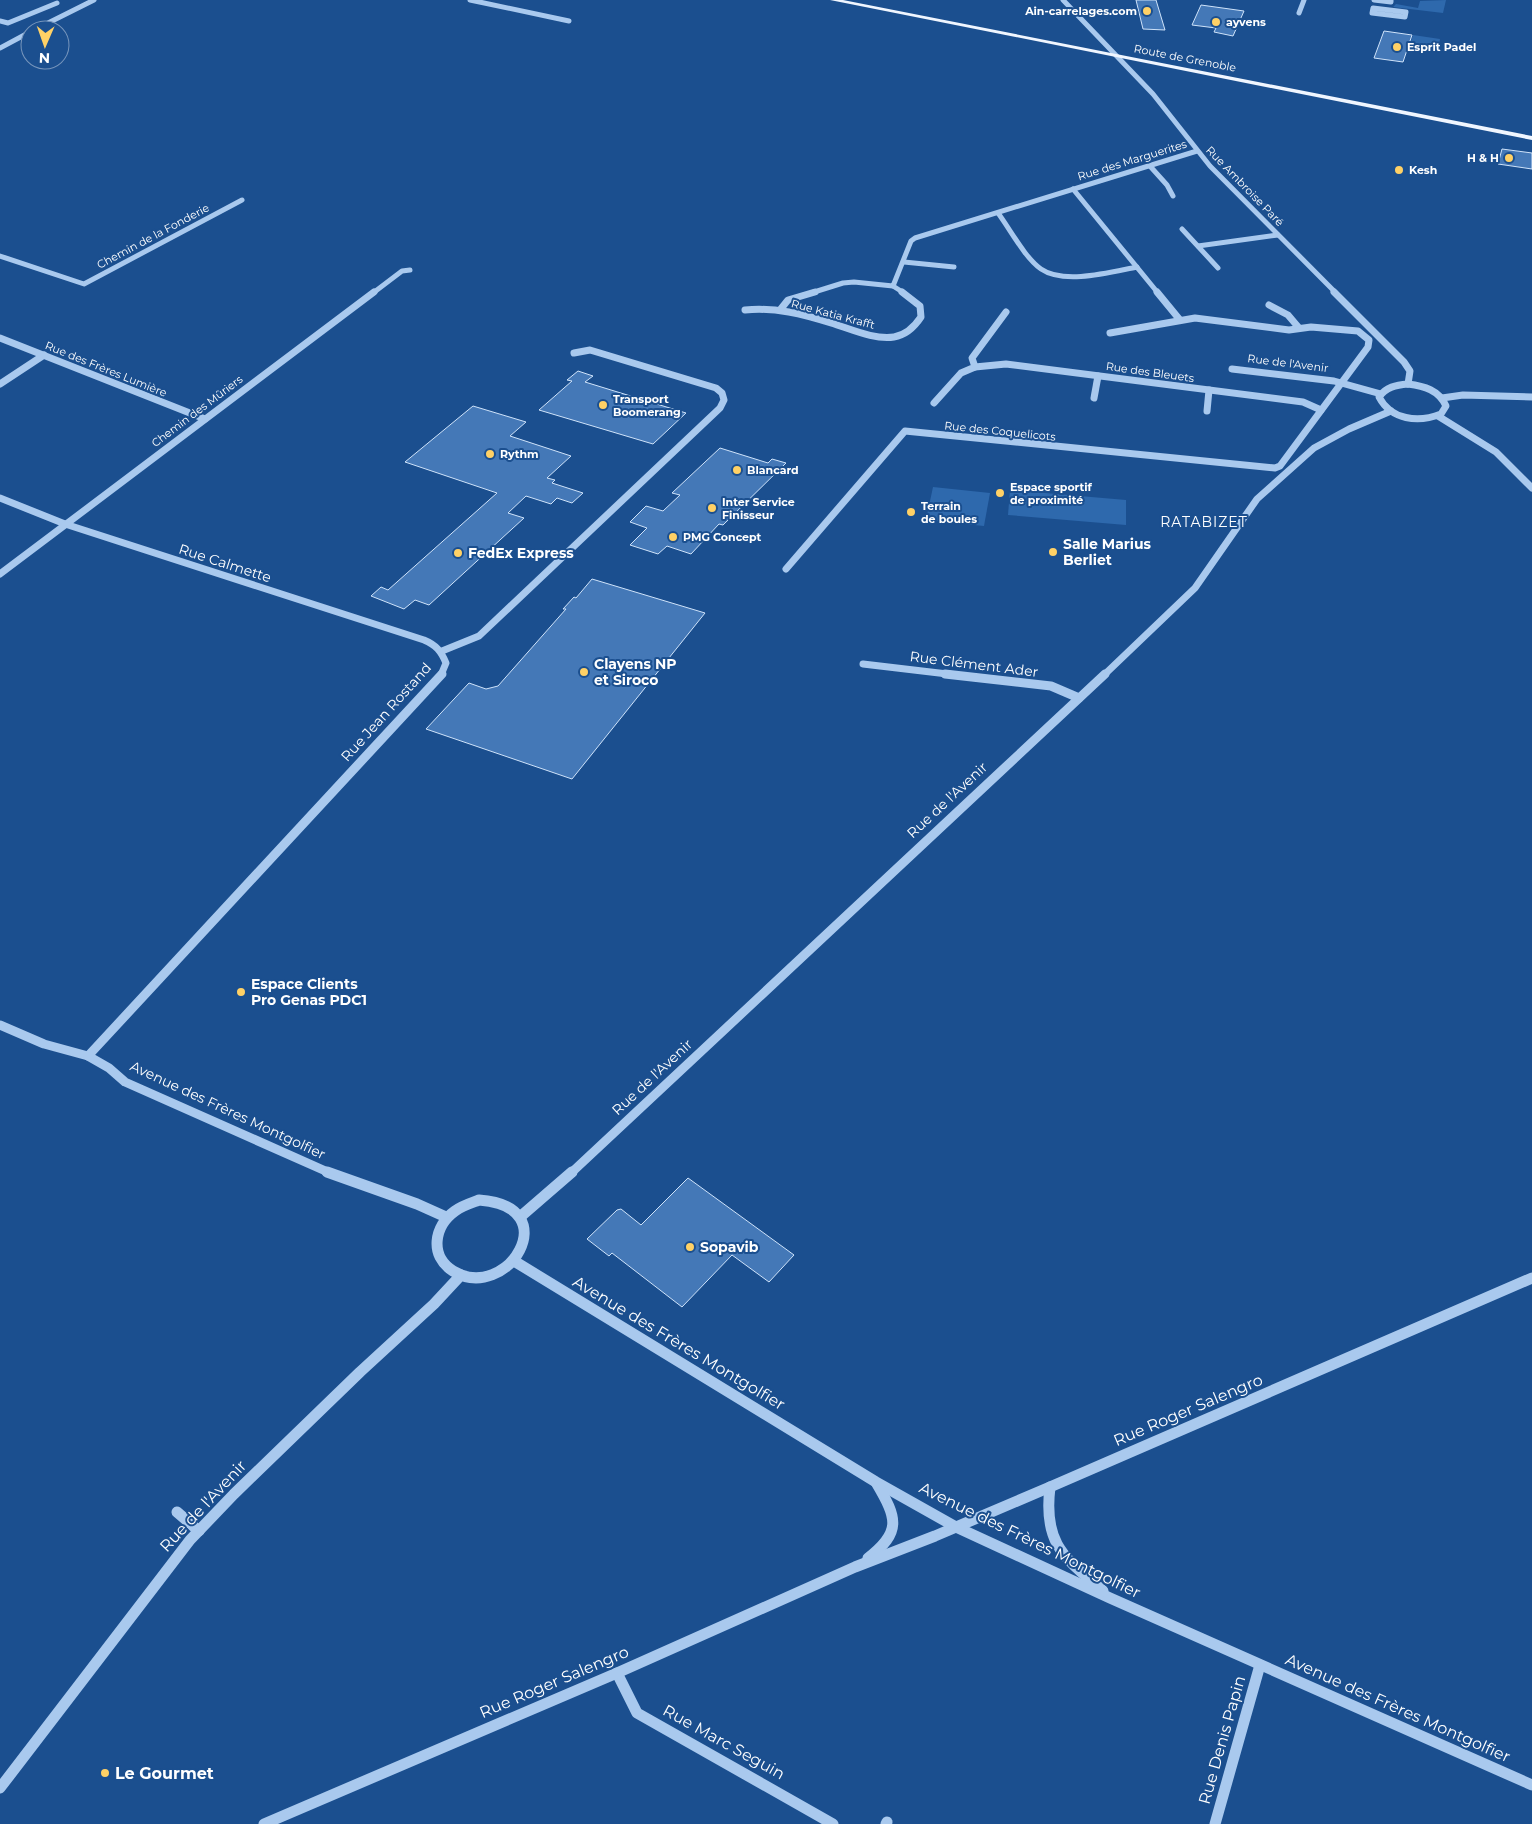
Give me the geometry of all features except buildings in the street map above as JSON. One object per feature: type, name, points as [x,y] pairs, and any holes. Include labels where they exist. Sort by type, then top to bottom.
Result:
[{"type":"main road","name":"Route de Grenoble","points":[[833,0],[1532,138]]},
{"type":"street","points":[[52,20],[94,0]]},
{"type":"street","points":[[470,0],[569,22]]},
{"type":"street","name":"Rue Ambroise Paré","points":[[1064,0],[1153,94],[1197,151],[1404,362],[1410,371],[1408,384]]},
{"type":"street","points":[[1299,13],[1304,0]]},
{"type":"street","points":[[1374,0],[1391,2],[1391,0]]},
{"type":"street","points":[[0,21],[8,23],[57,3]]},
{"type":"street","points":[[1374,8],[1406,12],[1404,17],[1372,13],[1374,8]]},
{"type":"street","points":[[42,10],[49,11]]},
{"type":"street","points":[[56,13],[63,14]]},
{"type":"street","points":[[0,48],[20,37]]},
{"type":"street","name":"Rue des Marguerites","points":[[998,213],[1197,151]]},
{"type":"street","points":[[1149,165],[1167,185],[1173,196]]},
{"type":"street","name":"Rue des Marguerites","points":[[1073,189],[1180,320]]},
{"type":"street","name":"Chemin de la Fonderie","points":[[0,256],[84,284],[242,200]]},
{"type":"street","points":[[780,310],[788,300],[843,283],[854,282],[893,286],[911,241],[915,238],[998,213],[1039,268],[1052,274],[1068,276],[1137,268]]},
{"type":"street","points":[[1182,229],[1218,268]]},
{"type":"street","points":[[1198,246],[1278,235]]},
{"type":"street","points":[[904,262],[954,267]]},
{"type":"street","name":"Chemin des Mûriers","points":[[0,574],[402,271],[410,270]]},
{"type":"street","name":"Rue Katia Krafft","points":[[745,310],[759,307],[780,310],[880,337],[900,336],[905,334],[923,316],[924,312],[920,306],[893,286]]},
{"type":"street","points":[[1110,333],[1180,320],[1213,320],[1289,330],[1299,328],[1288,315],[1269,305]]},
{"type":"street","points":[[975,367],[972,358],[1006,312]]},
{"type":"street","name":"Rue de l'Avenir","points":[[1275,468],[1280,466],[1368,347],[1368,340],[1358,331],[1311,326],[1299,328]]},
{"type":"street","name":"Rue des Frères Lumière","points":[[0,338],[205,419]]},
{"type":"street","name":"Rue Jean Rostand","points":[[88,1056],[441,675],[446,663],[442,651],[479,636],[720,408],[724,400],[722,393],[716,388],[590,350],[574,353]]},
{"type":"street","points":[[0,384],[44,355]]},
{"type":"street","name":"Rue des Bleuets","points":[[934,403],[961,373],[975,367],[1006,364],[1303,402],[1321,410]]},
{"type":"street","name":"Rue de l'Avenir","points":[[1232,369],[1341,383]]},
{"type":"street","points":[[1094,398],[1098,376]]},
{"type":"street","points":[[1341,383],[1381,394]]},
{"type":"street","points":[[1408,384],[1425,387],[1442,398],[1446,406],[1444,411],[1438,416],[1428,419],[1413,419],[1391,411],[1382,403],[1381,394],[1388,388],[1408,384]]},
{"type":"street","points":[[1207,411],[1209,390]]},
{"type":"street","points":[[1442,398],[1463,395],[1532,397]]},
{"type":"street","name":"Rue de l'Avenir","points":[[520,1217],[550,1193],[1195,588],[1257,499],[1314,448],[1341,433],[1391,411]]},
{"type":"street","points":[[1438,416],[1496,452],[1532,488]]},
{"type":"street","name":"Rue des Coquelicots","points":[[786,569],[905,431],[1275,468]]},
{"type":"street","name":"Rue Calmette","points":[[0,498],[65,524],[424,640],[436,645],[442,651]]},
{"type":"street","name":"Rue Clément Ader","points":[[863,664],[1051,686],[1079,698]]},
{"type":"street","name":"Avenue des Frères Montgolfier","points":[[0,1025],[44,1044],[88,1056],[109,1068],[125,1082],[333,1175],[417,1204],[446,1217]]},
{"type":"street","points":[[479,1200],[503,1203],[513,1208],[520,1217],[525,1227],[525,1239],[521,1250],[514,1261],[495,1274],[472,1277],[461,1275],[450,1270],[441,1261],[437,1251],[436,1239],[439,1228],[446,1217],[466,1203],[479,1200]]},
{"type":"street","name":"Avenue des Frères Montgolfier","points":[[514,1261],[876,1482],[956,1527],[1110,1598],[1532,1785]]},
{"type":"street","name":"Rue de l'Avenir","points":[[0,1788],[162,1575],[199,1531],[234,1494],[360,1372],[434,1304],[461,1275]]},
{"type":"street","name":"Rue Roger Salengro","points":[[264,1824],[855,1567],[1050,1487],[1532,1278]]},
{"type":"street","name":"Rue Roger Salengro","points":[[855,1567],[882,1549],[890,1538],[895,1522],[890,1507],[876,1482]]},
{"type":"street","points":[[1050,1487],[1046,1506],[1048,1529],[1063,1556],[1110,1598]]},
{"type":"street","points":[[177,1512],[199,1531]]},
{"type":"street","name":"Rue Denis Papin","points":[[1215,1824],[1260,1665]]},
{"type":"street","name":"Rue Marc Seguin","points":[[616,1672],[637,1713],[833,1824]]},
{"type":"shaded area","points":[[1446,0],[1443,13],[1393,7],[1396,4],[1418,8],[1420,1]]},
{"type":"shaded area","points":[[1413,35],[1440,39],[1438,48],[1410,44]]},
{"type":"shaded area","points":[[933,487],[990,493],[984,526],[926,520]]},
{"type":"shaded area","points":[[1010,490],[1126,500],[1126,525],[1008,515]]},
{"type":"place","name":"Ain-carrelages.com","points":[[1147,11]]},
{"type":"place","name":"ayvens","points":[[1216,22]]},
{"type":"place","name":"Esprit Padel","points":[[1397,47]]},
{"type":"place","name":"H & H","points":[[1509,158]]},
{"type":"place","name":"Kesh","points":[[1399,170]]},
{"type":"place","name":"Transport Boomerang","points":[[603,405]]},
{"type":"place","name":"Rythm","points":[[490,454]]},
{"type":"place","name":"Blancard","points":[[737,470]]},
{"type":"place","name":"Espace sportif de proximité","points":[[1000,493]]},
{"type":"place","name":"Inter Service Finisseur","points":[[712,508]]},
{"type":"place","name":"Terrain de boules","points":[[911,512]]},
{"type":"place","name":"PMG Concept","points":[[673,537]]},
{"type":"place","name":"Salle Marius Berliet","points":[[1053,552]]},
{"type":"place","name":"FedEx Express","points":[[458,553]]},
{"type":"place","name":"Clayens NP et Siroco","points":[[584,672]]},
{"type":"place","name":"Espace Clients Pro Genas PDC1","points":[[241,992]]},
{"type":"place","name":"Sopavib","points":[[690,1247]]},
{"type":"place","name":"Le Gourmet","points":[[105,1773]]},
{"type":"district","name":"RATABIZET","points":[[1204,522]]}]
